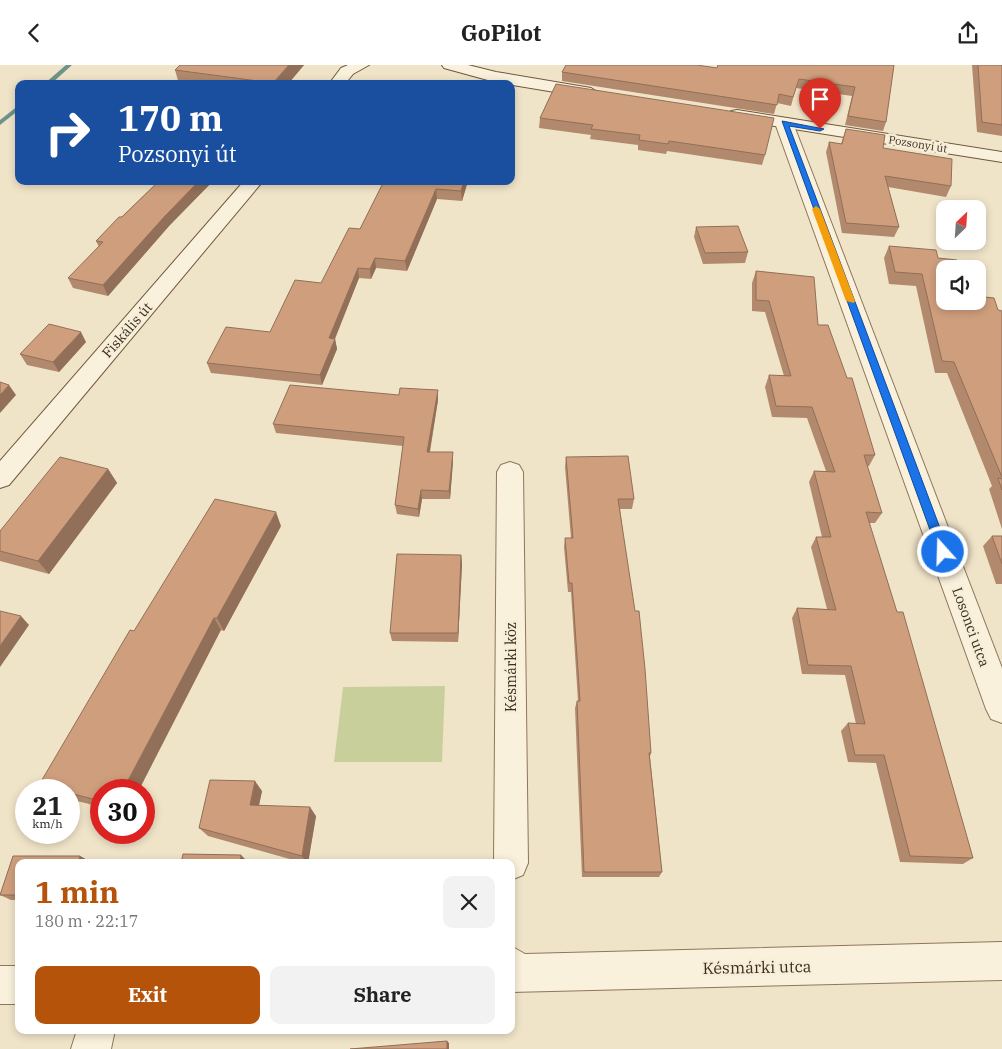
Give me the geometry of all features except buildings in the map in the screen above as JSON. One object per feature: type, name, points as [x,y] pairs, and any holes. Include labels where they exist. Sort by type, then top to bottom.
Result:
[{"type":"street","points":[[450,65],[513,80]]},
{"type":"street","points":[[515,80],[611,96]]},
{"type":"street","name":"Pozsonyi út","points":[[717,112],[1002,157]]},
{"type":"street","name":"Losonci utca","points":[[784,123],[1002,709]]},
{"type":"street","name":"Fiskális út","points":[[0,478],[251,185]]},
{"type":"street","name":"Késmárki köz","points":[[510,472],[511,859]]},
{"type":"street","name":"Késmárki utca","points":[[515,973],[1002,961]]},
{"type":"street","points":[[0,985],[15,985]]},
{"type":"street","points":[[91,1049],[95,1034]]},
{"type":"green space","points":[[445,686],[442,762],[334,762],[343,687]]},
{"type":"waterway","points":[[52,80],[69,65]]},
{"type":"waterway","points":[[0,123],[15,110]]},
{"type":"slow traffic","points":[[816,209],[850,301]]},
{"type":"route","points":[[820,129],[784,123],[943,552]]}]
